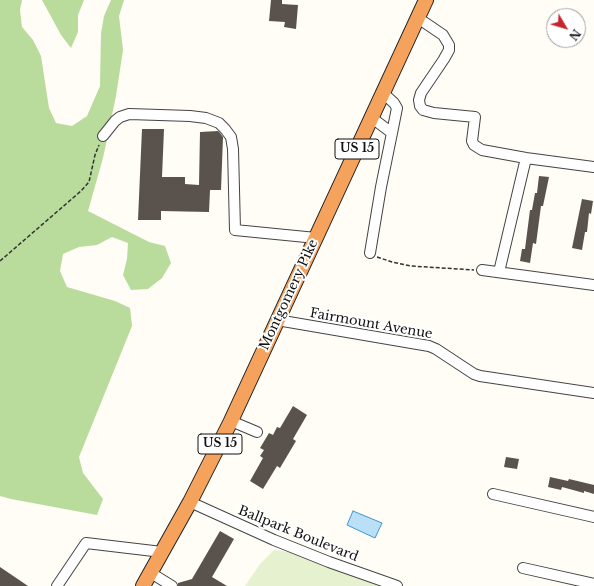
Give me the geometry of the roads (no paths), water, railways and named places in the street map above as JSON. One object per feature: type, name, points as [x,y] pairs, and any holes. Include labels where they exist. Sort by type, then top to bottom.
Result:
[{"type":"highway","name":"Montgomery Pike","points":[[143,586],[190,502],[231,421],[426,0]]},
{"type":"street","points":[[418,18],[443,35],[449,45],[449,50],[444,60],[421,93],[419,100],[423,110],[434,113],[475,117],[472,141],[477,148],[493,153],[594,167]]},
{"type":"street","points":[[370,252],[397,108],[394,102],[383,93]]},
{"type":"street","points":[[103,136],[115,121],[120,117],[129,114],[190,116],[206,118],[218,123],[231,137],[233,149],[235,230],[316,238]]},
{"type":"street","points":[[372,118],[392,133]]},
{"type":"street","points":[[499,272],[526,158]]},
{"type":"street","points":[[482,270],[593,282]]},
{"type":"street","name":"Fairmount Avenue","points":[[277,320],[429,346],[474,374],[480,376],[594,393]]},
{"type":"street","points":[[231,421],[257,432]]},
{"type":"street","points":[[493,494],[594,517]]},
{"type":"street","name":"Ballpark Boulevard","points":[[190,502],[288,545],[398,586]]},
{"type":"street","points":[[57,586],[86,543],[162,552]]},
{"type":"street","points":[[523,568],[594,584]]},
{"type":"street","points":[[151,573],[172,586]]},
{"type":"water","points":[[353,511],[382,523],[375,538],[347,525]]}]
